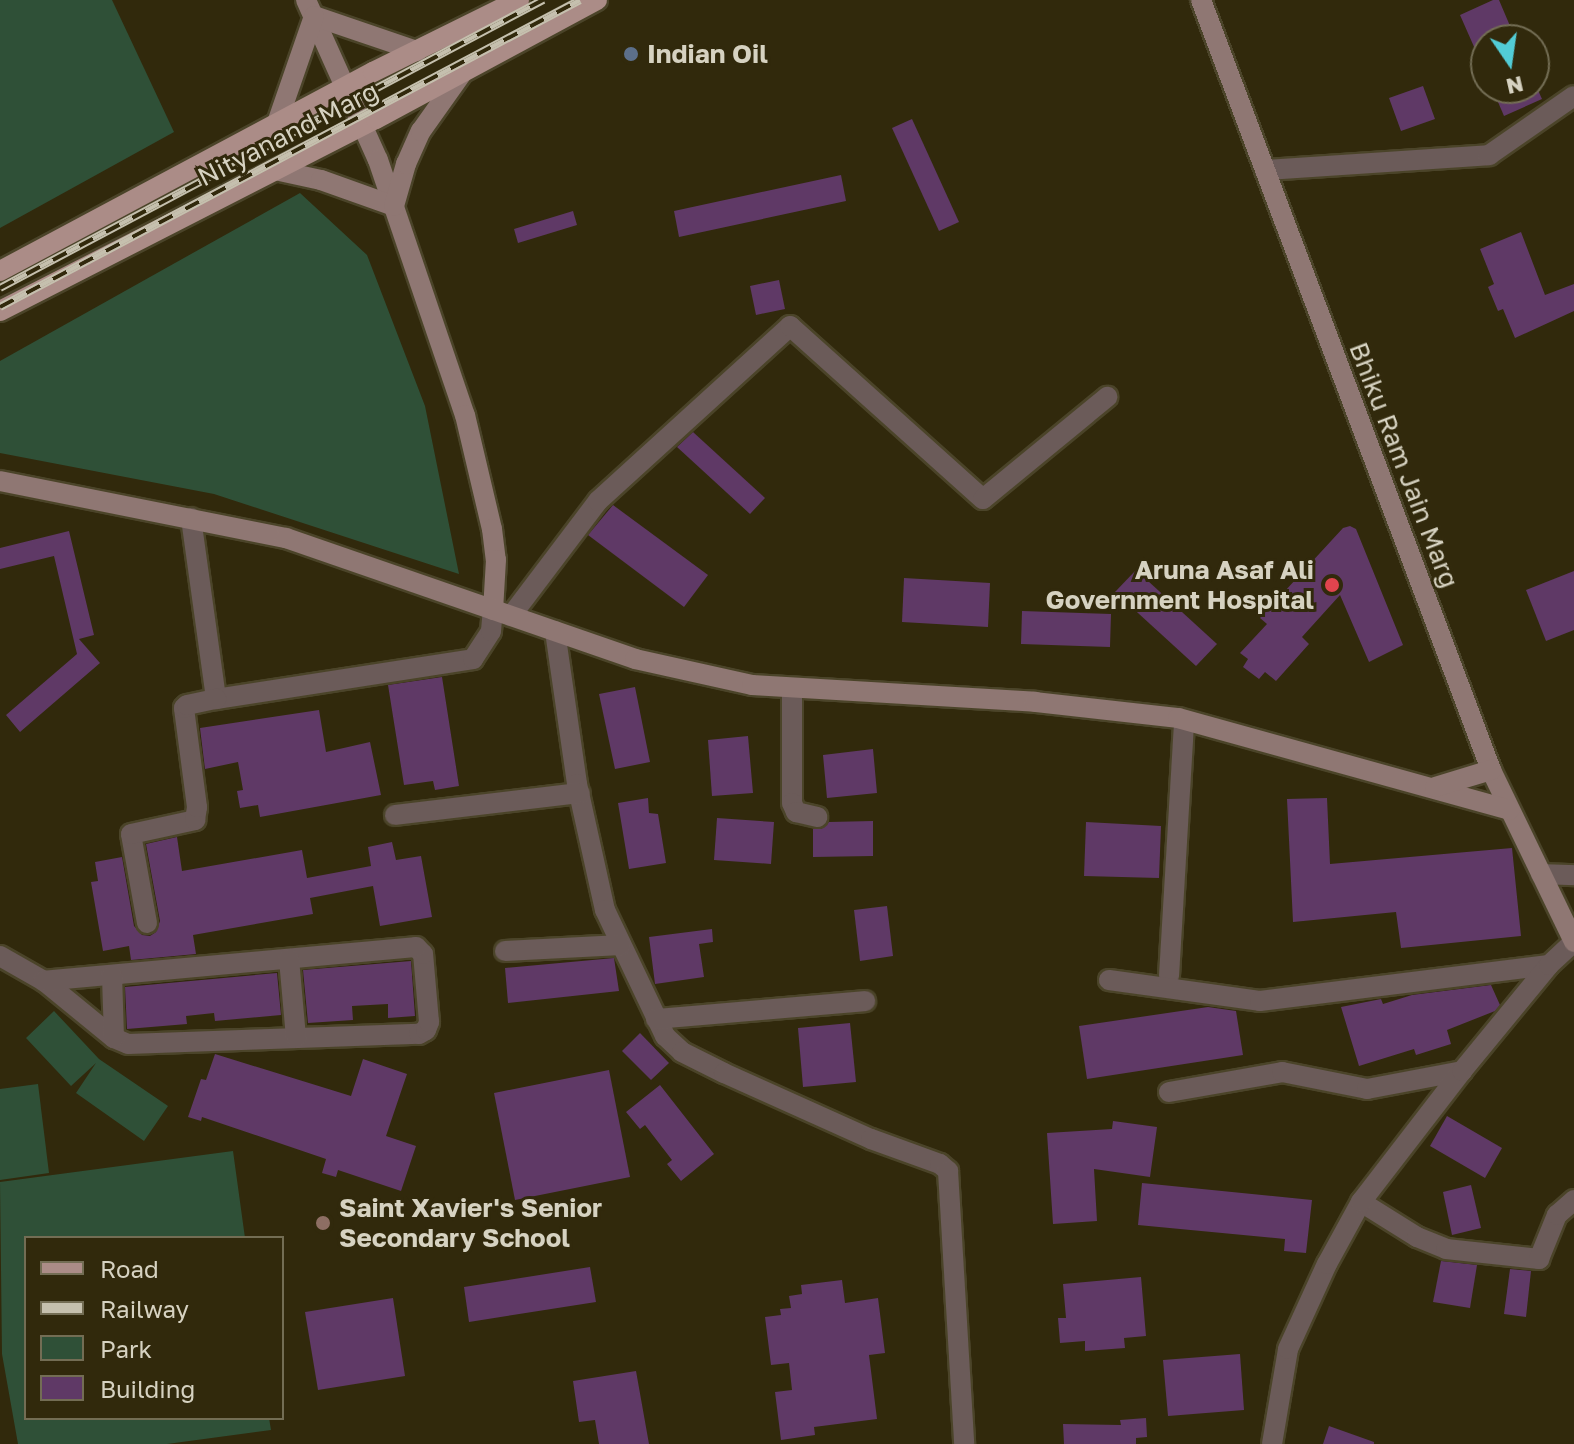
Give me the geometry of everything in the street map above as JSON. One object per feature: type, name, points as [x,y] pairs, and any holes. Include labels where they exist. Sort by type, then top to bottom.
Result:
[{"type":"main road","name":"Nityanand Marg","points":[[0,271],[345,86],[519,0]]},
{"type":"main road","name":"Nityanand Marg","points":[[2,305],[363,125],[597,0]]},
{"type":"street","name":"Bhiku Ram Jain Marg","points":[[1201,0],[1491,770],[1574,942]]},
{"type":"street","points":[[310,8],[417,51]]},
{"type":"street","points":[[310,8],[363,125],[394,206],[465,415],[492,529],[502,613]]},
{"type":"street","points":[[277,123],[310,8]]},
{"type":"street","points":[[394,206],[406,164],[421,131],[463,72]]},
{"type":"street","points":[[1265,170],[1489,155],[1574,96]]},
{"type":"street","points":[[275,170],[321,180],[394,206]]},
{"type":"street","points":[[147,923],[131,834],[195,820],[197,807],[184,708],[187,705],[473,659],[502,613],[598,501],[790,326],[983,499],[1107,397]]},
{"type":"street","points":[[0,481],[286,538],[635,659],[752,685],[1035,702],[1184,720],[1435,787],[1509,810]]},
{"type":"street","points":[[191,518],[216,699]]},
{"type":"street","points":[[555,631],[580,793],[602,900],[665,1036],[682,1052],[862,1135],[945,1167],[950,1177],[964,1444]]},
{"type":"street","points":[[792,688],[792,803],[796,812],[817,817]]},
{"type":"street","points":[[1169,976],[1184,720]]},
{"type":"street","points":[[1435,787],[1491,770]]},
{"type":"street","points":[[395,815],[580,793]]},
{"type":"street","points":[[1541,874],[1574,875]]},
{"type":"street","points":[[1272,1444],[1288,1349],[1327,1264],[1361,1202],[1462,1071],[1549,965],[1574,942]]},
{"type":"street","points":[[505,951],[621,945]]},
{"type":"street","points":[[0,956],[44,981],[114,1038],[128,1044],[423,1032],[429,1022],[421,949],[416,947],[44,981]]},
{"type":"street","points":[[289,959],[296,1038]]},
{"type":"street","points":[[1109,980],[1270,1001],[1549,965]]},
{"type":"street","points":[[112,975],[114,1038]]},
{"type":"street","points":[[656,1019],[865,1001]]},
{"type":"street","points":[[1169,1092],[1282,1072],[1367,1089],[1462,1071]]},
{"type":"street","points":[[1361,1202],[1417,1237],[1446,1249],[1539,1259],[1557,1215],[1574,1200]]},
{"type":"green space","points":[[0,0],[112,0],[174,132],[0,228]]},
{"type":"green space","points":[[300,193],[367,255],[425,406],[459,574],[214,494],[0,453],[0,361]]},
{"type":"green space","points":[[54,1011],[99,1059],[168,1106],[144,1141],[76,1093],[96,1063],[71,1086],[26,1038]]},
{"type":"green space","points":[[38,1084],[49,1173],[0,1180],[0,1089]]},
{"type":"green space","points":[[233,1151],[245,1236],[24,1236],[24,1420],[269,1420],[271,1430],[167,1444],[18,1444],[2,1354],[0,1182]]},
{"type":"building","points":[[1499,0],[1509,24],[1470,24],[1470,38],[1460,15]]},
{"type":"building","points":[[1423,86],[1435,119],[1401,131],[1389,98]]},
{"type":"building","points":[[1499,104],[1531,104],[1504,116]]},
{"type":"building","points":[[912,119],[959,222],[939,231],[892,128]]},
{"type":"building","points":[[841,175],[846,201],[679,237],[674,211]]},
{"type":"building","points":[[573,211],[577,225],[518,243],[514,229]]},
{"type":"building","points":[[1521,232],[1545,295],[1574,284],[1574,311],[1515,338],[1503,309],[1498,311],[1488,287],[1494,284],[1480,249]]},
{"type":"building","points":[[779,280],[785,309],[756,315],[750,286]]},
{"type":"building","points":[[693,432],[765,498],[750,514],[677,447]]},
{"type":"building","points":[[613,505],[708,575],[684,607],[588,535]]},
{"type":"building","points":[[1350,526],[1356,529],[1403,645],[1369,662],[1340,595],[1302,637],[1309,644],[1276,681],[1265,672],[1259,679],[1243,667],[1248,659],[1240,653],[1267,624],[1260,618],[1343,528]]},
{"type":"building","points":[[69,531],[94,635],[79,639],[100,663],[20,732],[6,715],[77,654],[54,556],[0,569],[0,548]]},
{"type":"building","points":[[1136,570],[1217,644],[1196,666],[1115,592]]},
{"type":"building","points":[[1574,571],[1574,630],[1546,641],[1526,590]]},
{"type":"building","points":[[904,578],[990,583],[988,627],[902,622]]},
{"type":"building","points":[[1022,611],[1111,614],[1110,647],[1021,644]]},
{"type":"building","points":[[442,677],[459,786],[435,790],[433,781],[404,785],[388,685]]},
{"type":"building","points":[[635,687],[650,762],[615,769],[599,694]]},
{"type":"building","points":[[319,710],[326,752],[370,742],[381,795],[260,817],[258,805],[240,808],[237,791],[243,790],[238,762],[205,769],[200,728]]},
{"type":"building","points":[[748,736],[753,793],[712,796],[708,740]]},
{"type":"building","points":[[873,749],[877,793],[827,798],[823,755]]},
{"type":"building","points":[[648,798],[649,813],[658,814],[666,863],[629,869],[618,803]]},
{"type":"building","points":[[1327,798],[1330,864],[1512,848],[1521,936],[1401,948],[1396,912],[1293,922],[1287,799]]},
{"type":"building","points":[[717,818],[774,822],[771,864],[714,860]]},
{"type":"building","points":[[873,821],[873,856],[813,857],[813,829],[821,829],[829,822]]},
{"type":"building","points":[[1086,822],[1161,826],[1159,878],[1084,876]]},
{"type":"building","points":[[177,837],[182,871],[302,850],[307,878],[371,866],[368,847],[392,842],[396,860],[421,856],[432,917],[380,926],[373,886],[310,898],[313,914],[193,935],[196,954],[131,960],[129,946],[103,951],[91,882],[98,881],[95,862],[122,857],[134,926],[142,935],[150,936],[156,932],[160,921],[146,844]]},
{"type":"building","points":[[887,906],[893,956],[860,961],[854,910]]},
{"type":"building","points":[[712,929],[713,942],[699,944],[704,977],[655,984],[649,937]]},
{"type":"building","points":[[614,958],[619,991],[508,1003],[505,968]]},
{"type":"building","points":[[411,961],[415,1016],[388,1018],[388,1004],[352,1006],[353,1020],[308,1023],[303,970]]},
{"type":"building","points":[[277,973],[281,1015],[215,1021],[214,1013],[186,1016],[187,1024],[127,1029],[125,987]]},
{"type":"building","points":[[1491,985],[1500,1005],[1495,1011],[1447,1030],[1451,1044],[1416,1055],[1414,1049],[1359,1066],[1341,1007],[1381,999],[1383,1004],[1412,995]]},
{"type":"building","points":[[1208,1007],[1236,1011],[1243,1055],[1087,1079],[1079,1026]]},
{"type":"building","points":[[850,1023],[856,1082],[803,1087],[798,1028]]},
{"type":"building","points":[[640,1033],[669,1063],[651,1080],[622,1051]]},
{"type":"building","points":[[215,1054],[351,1096],[363,1059],[407,1074],[386,1136],[416,1146],[401,1191],[338,1170],[336,1177],[322,1173],[326,1159],[202,1117],[201,1121],[188,1117],[201,1079],[206,1080]]},
{"type":"building","points":[[609,1070],[630,1177],[515,1200],[494,1093]]},
{"type":"building","points":[[660,1085],[714,1154],[681,1181],[667,1164],[672,1160],[645,1125],[640,1129],[626,1112]]},
{"type":"building","points":[[1447,1116],[1502,1148],[1485,1178],[1430,1146]]},
{"type":"building","points":[[1113,1121],[1157,1127],[1150,1177],[1094,1169],[1097,1221],[1053,1224],[1047,1133],[1112,1129]]},
{"type":"building","points":[[1142,1183],[1312,1200],[1306,1253],[1284,1251],[1285,1239],[1138,1225]]},
{"type":"building","points":[[1471,1185],[1481,1228],[1452,1235],[1443,1192]]},
{"type":"building","points":[[1441,1261],[1477,1265],[1470,1308],[1433,1302]]},
{"type":"building","points":[[590,1267],[596,1302],[469,1322],[464,1287]]},
{"type":"building","points":[[1510,1269],[1531,1271],[1526,1317],[1504,1314]]},
{"type":"building","points":[[1141,1277],[1146,1336],[1124,1338],[1125,1348],[1085,1351],[1085,1341],[1060,1343],[1058,1318],[1066,1318],[1063,1284]]},
{"type":"building","points":[[842,1280],[845,1303],[878,1298],[885,1353],[869,1355],[877,1419],[814,1427],[815,1435],[781,1440],[775,1392],[792,1390],[789,1363],[771,1365],[765,1317],[781,1315],[780,1309],[791,1308],[789,1296],[802,1294],[801,1285]]},
{"type":"building","points":[[393,1298],[405,1376],[318,1390],[305,1312]]},
{"type":"building","points":[[1240,1354],[1244,1410],[1168,1416],[1163,1360]]},
{"type":"building","points":[[636,1371],[649,1444],[599,1444],[595,1420],[579,1422],[573,1381]]},
{"type":"building","points":[[1146,1418],[1147,1437],[1136,1438],[1136,1444],[1064,1444],[1063,1424],[1121,1425],[1120,1420]]},
{"type":"building","points":[[1329,1426],[1374,1442],[1374,1444],[1323,1444]]},
{"type":"railway","points":[[0,288],[543,0]]},
{"type":"railway","points":[[0,307],[580,0]]},
{"type":"place","name":"Indian Oil","points":[[631,54]]},
{"type":"place","name":"Aruna Asaf Ali Government Hospital","points":[[1332,585]]},
{"type":"place","name":"Saint Xavier's Senior Secondary School","points":[[323,1223]]}]
